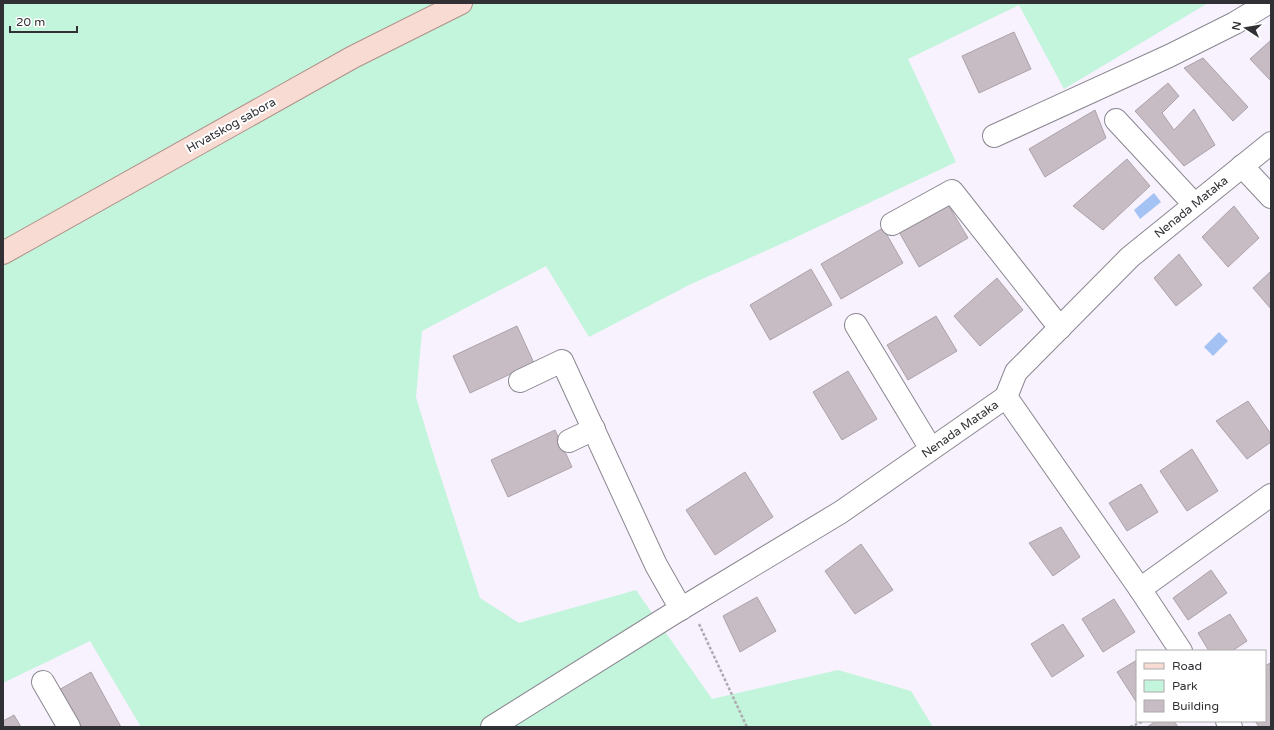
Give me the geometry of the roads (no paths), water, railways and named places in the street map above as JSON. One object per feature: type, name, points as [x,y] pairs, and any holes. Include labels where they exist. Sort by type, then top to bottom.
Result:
[{"type":"main road","name":"Hrvatskog sabora","points":[[3,253],[353,57],[461,3]]},
{"type":"street","points":[[994,136],[1169,56],[1235,23],[1268,3]]},
{"type":"street","points":[[1116,120],[1194,204]]},
{"type":"street","name":"Nenada Mataka","points":[[492,727],[682,608],[841,512],[1006,397],[1016,372],[1130,257],[1271,143]]},
{"type":"street","points":[[1242,166],[1271,197]]},
{"type":"street","points":[[892,224],[952,190],[1060,328]]},
{"type":"street","points":[[856,325],[931,449]]},
{"type":"street","points":[[520,381],[562,360],[656,565],[682,608]]},
{"type":"street","points":[[1006,397],[1140,589],[1180,650]]},
{"type":"street","points":[[569,442],[594,429]]},
{"type":"street","points":[[1140,589],[1271,495]]},
{"type":"street","points":[[43,682],[69,727]]},
{"type":"water","points":[[1154,193],[1161,202],[1140,219],[1134,210]]},
{"type":"water","points":[[1219,332],[1228,341],[1213,356],[1204,347]]}]
